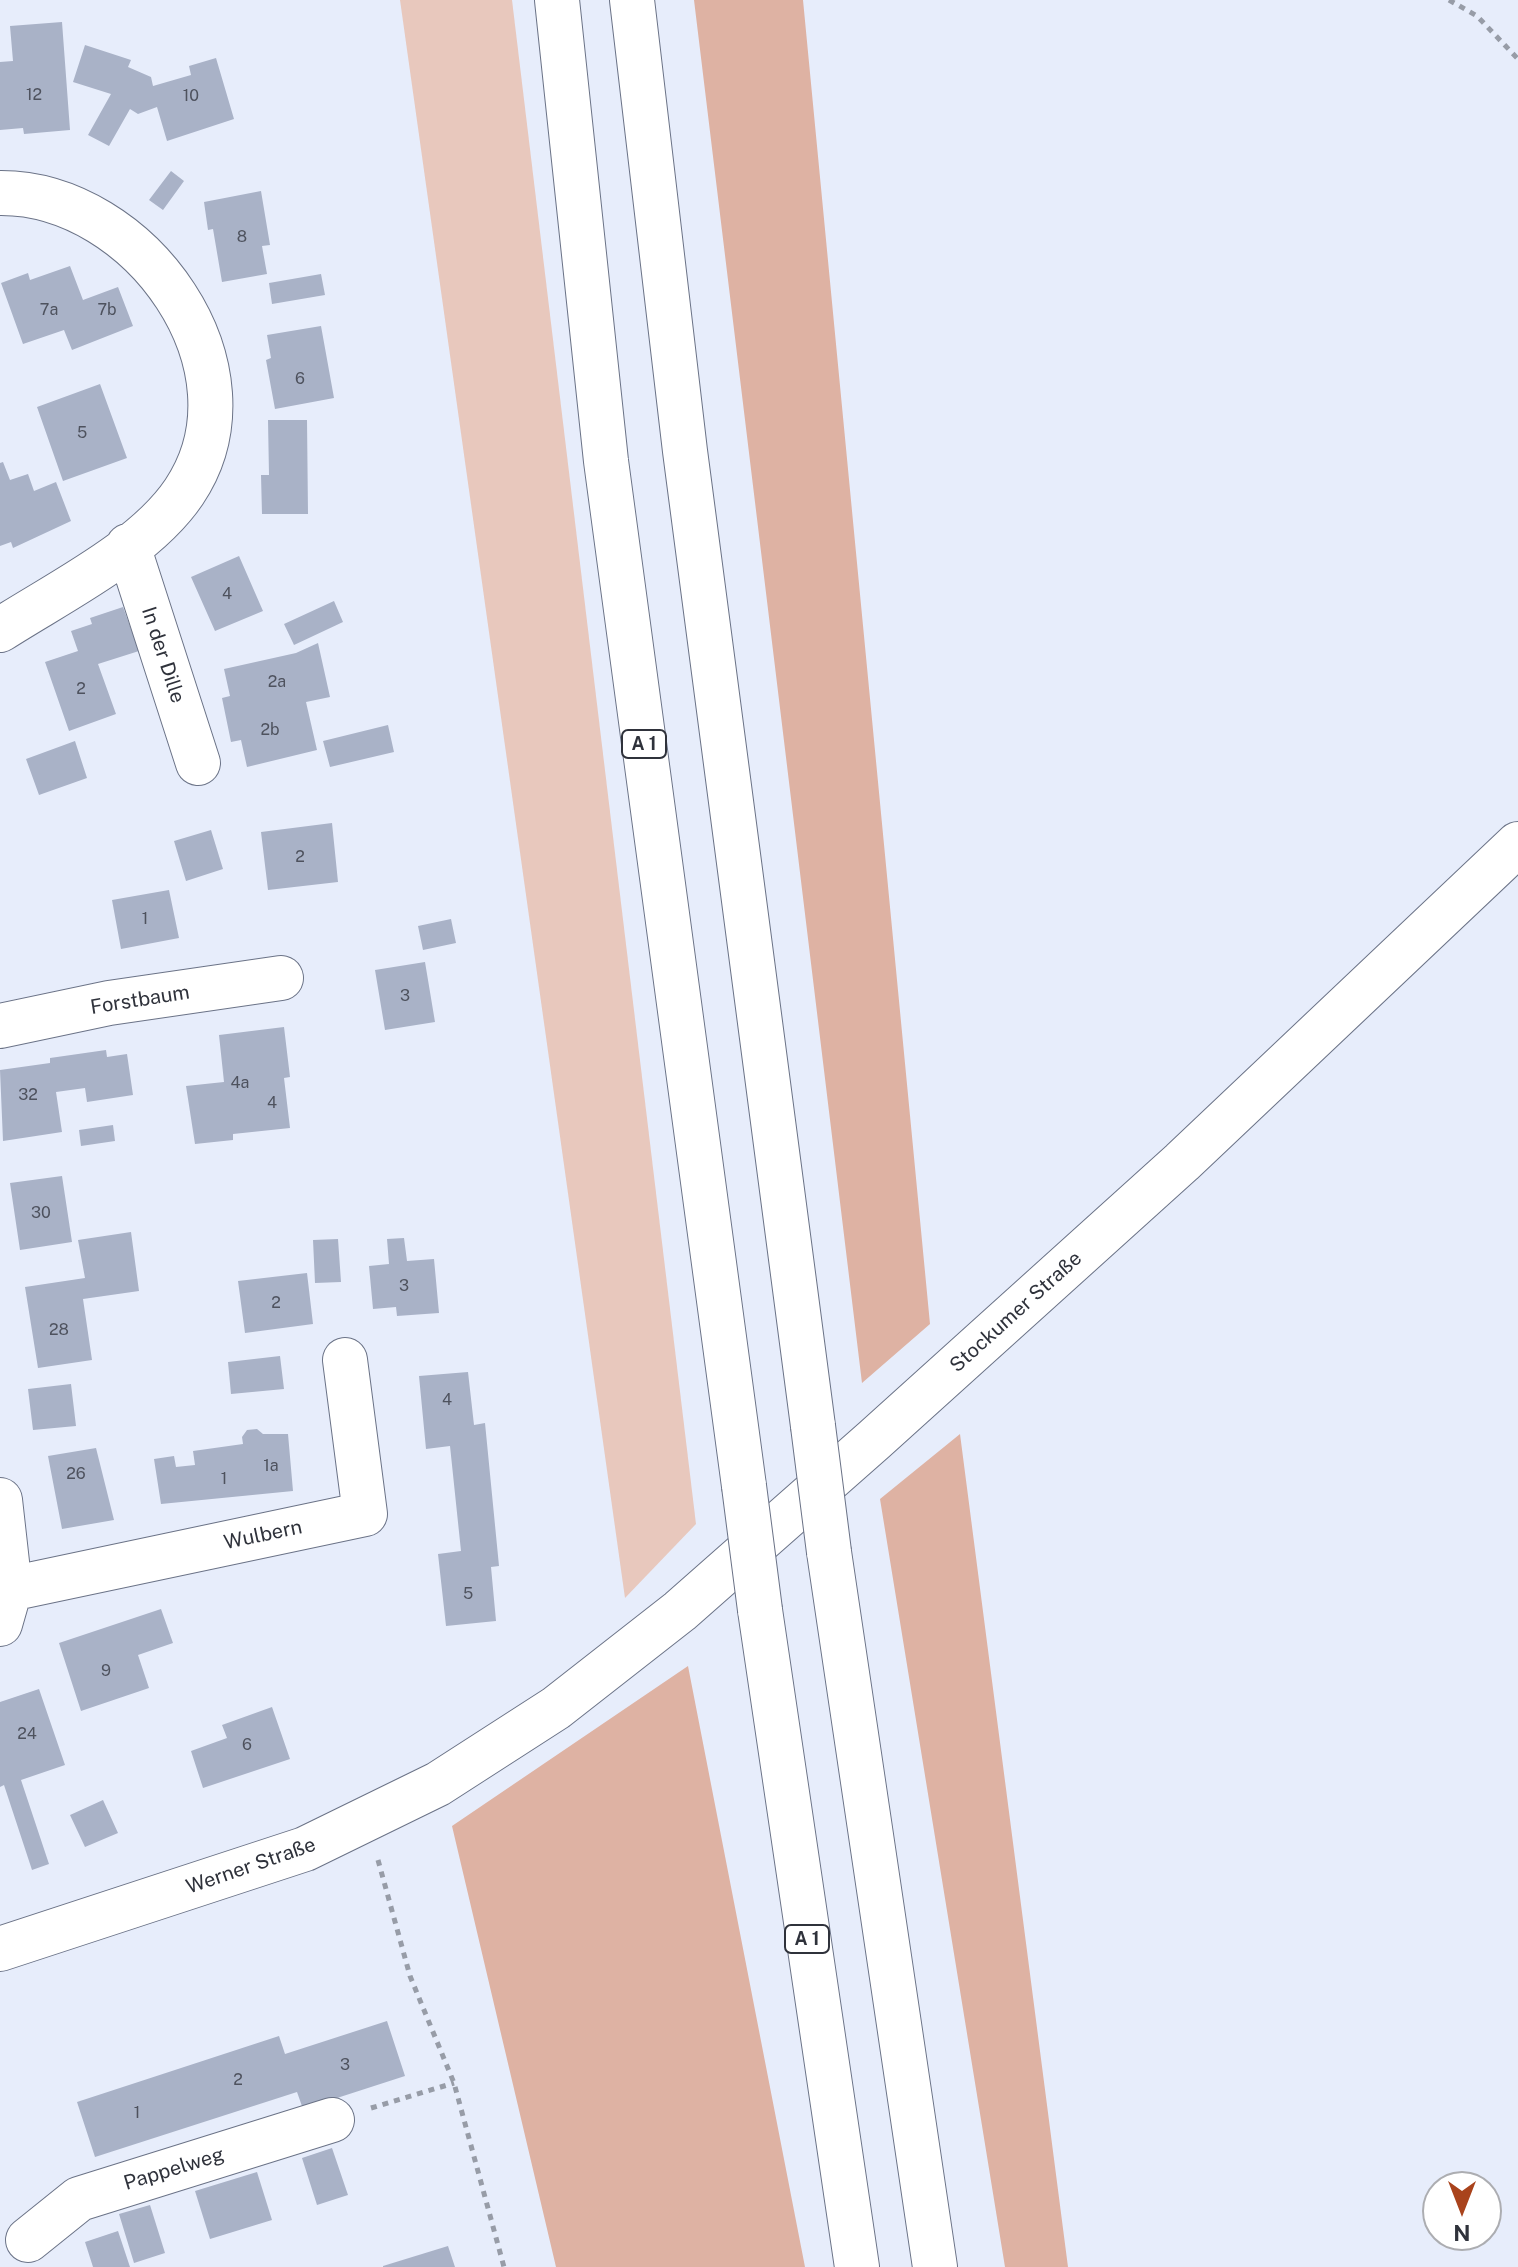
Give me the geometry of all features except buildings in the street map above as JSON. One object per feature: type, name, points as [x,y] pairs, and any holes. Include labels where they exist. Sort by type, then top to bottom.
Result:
[{"type":"main road","name":"A 1","points":[[557,0],[606,461],[760,1610],[857,2267]]},
{"type":"main road","points":[[632,0],[685,451],[829,1552],[935,2267]]},
{"type":"main road","points":[[0,193],[59,203],[101,222],[140,249],[169,283],[192,324],[204,361],[208,398],[208,431],[200,461],[186,490],[164,520],[0,630]]},
{"type":"main road","name":"In der Dille","points":[[128,546],[198,763]]},
{"type":"main road","name":"Stockumer Straße","points":[[489,1752],[625,1656],[874,1440],[1182,1162],[1517,848]]},
{"type":"main road","name":"Forstbaum","points":[[0,1026],[109,1003],[281,978]]},
{"type":"main road","name":"Wulbern","points":[[5,1606],[365,1514],[345,1360]]},
{"type":"main road","points":[[0,1500],[5,1606]]},
{"type":"main road","name":"Werner Straße","points":[[0,1949],[305,1849],[367,1822],[489,1752]]},
{"type":"main road","name":"Pappelweg","points":[[22,2252],[79,2199],[332,2120]]},
{"type":"path","points":[[1449,0],[1477,16],[1518,59]]},
{"type":"path","points":[[376,1855],[410,1976],[454,2083],[504,2267]]},
{"type":"path","points":[[332,2120],[454,2083]]},
{"type":"shaded area","points":[[400,0],[512,0],[696,1524],[625,1598]]},
{"type":"shaded area","points":[[694,0],[803,0],[930,1324],[862,1383]]},
{"type":"shaded area","points":[[960,1434],[1068,2267],[1005,2267],[880,1499]]},
{"type":"shaded area","points":[[688,1666],[805,2267],[556,2267],[452,1826]]}]
